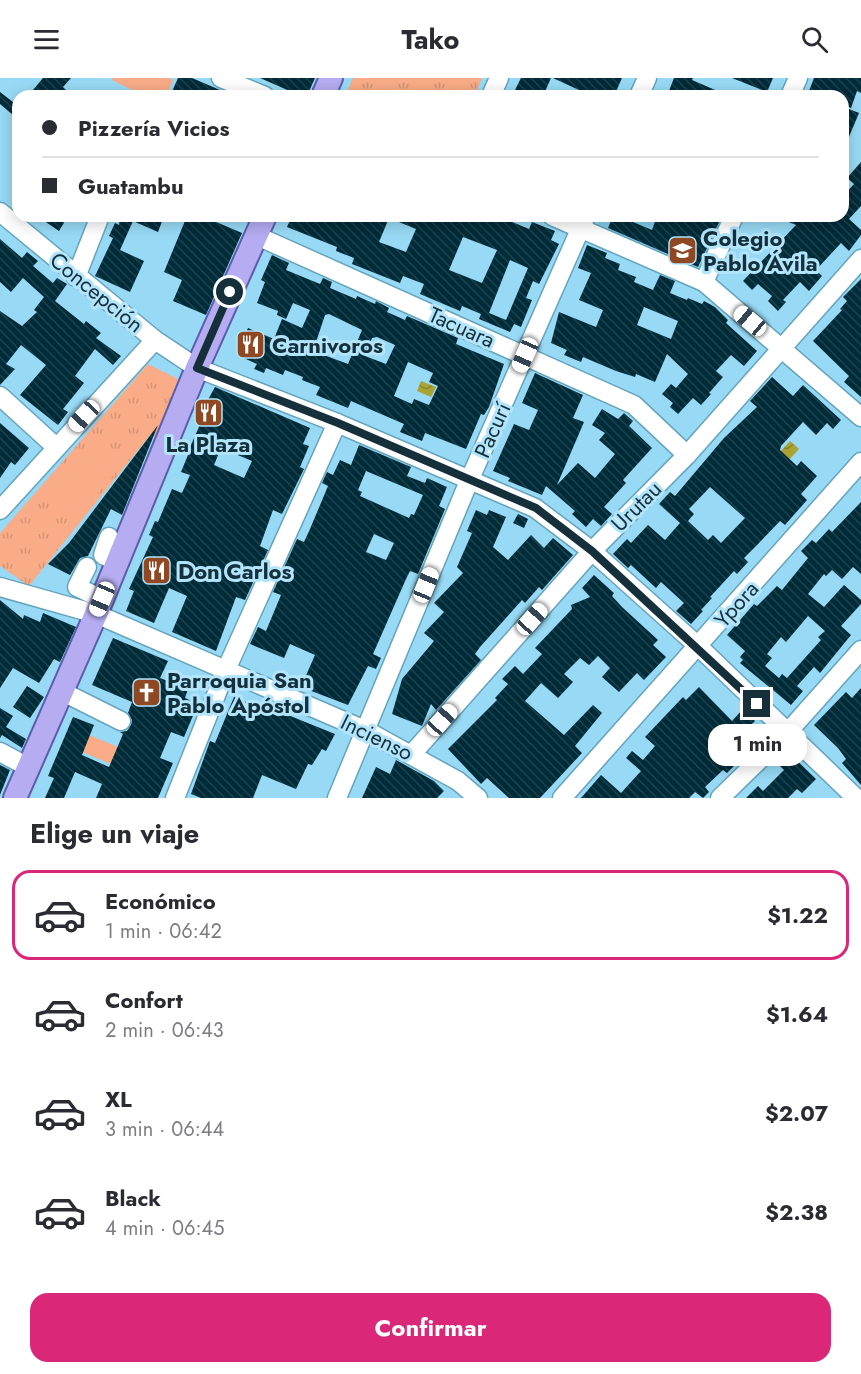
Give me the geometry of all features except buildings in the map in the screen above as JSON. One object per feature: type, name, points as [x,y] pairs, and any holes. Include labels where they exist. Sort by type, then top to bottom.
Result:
[{"type":"main road","points":[[15,798],[118,562],[197,368],[260,226]]},
{"type":"street","points":[[222,78],[251,90]]},
{"type":"street","name":"Concepción","points":[[0,212],[155,340],[197,368],[338,423],[536,508],[592,551],[698,646],[856,798]]},
{"type":"street","points":[[76,277],[98,222]]},
{"type":"street","points":[[704,282],[731,222]]},
{"type":"street","points":[[583,223],[704,282],[861,417]]},
{"type":"street","name":"Pacurí","points":[[337,798],[469,481],[583,223]]},
{"type":"street","name":"Tacuara","points":[[260,226],[525,355],[634,405],[687,455]]},
{"type":"street","name":"Urutau","points":[[412,754],[592,551],[687,455],[861,259]]},
{"type":"street","points":[[0,510],[155,340]]},
{"type":"street","points":[[0,396],[56,447]]},
{"type":"street","points":[[175,798],[226,670],[338,423]]},
{"type":"street","name":"Ypora","points":[[562,798],[861,462]]},
{"type":"street","points":[[109,537],[103,555],[118,562]]},
{"type":"street","points":[[87,567],[77,586],[99,606]]},
{"type":"street","name":"Incienso","points":[[0,587],[99,606],[226,670],[367,730],[458,781],[478,798]]},
{"type":"street","points":[[720,798],[787,733],[861,650]]},
{"type":"street","points":[[61,692],[121,721]]},
{"type":"street","points":[[0,752],[28,767]]},
{"type":"shaded area","name":"Colegio Pablo Ávila","points":[[598,222],[727,222],[704,275],[596,227]]},
{"type":"green space","points":[[113,78],[169,78],[173,80],[169,90],[132,90],[112,80]]},
{"type":"green space","points":[[353,78],[482,78],[477,90],[348,90]]},
{"type":"green space","points":[[148,364],[182,381],[157,437],[151,434],[29,586],[0,566],[0,533]]},
{"type":"green space","points":[[89,447],[117,471],[76,518],[47,494]]},
{"type":"green space","points":[[82,732],[118,747],[111,764],[75,749]]},
{"type":"water","points":[[421,381],[436,387],[431,397],[417,391]]},
{"type":"water","points":[[790,441],[799,449],[788,461],[779,453]]},
{"type":"place","name":"Colegio Pablo Ávila","points":[[682,251]]},
{"type":"place","name":"Carnivoros","points":[[251,345]]},
{"type":"place","name":"La Plaza","points":[[208,412]]},
{"type":"place","name":"Don Carlos","points":[[157,571]]},
{"type":"place","name":"Parroquia San Pablo Apóstol","points":[[146,693]]},
{"type":"route","points":[[230,292],[197,368],[338,423],[536,508],[592,551],[698,646],[757,704]]}]
